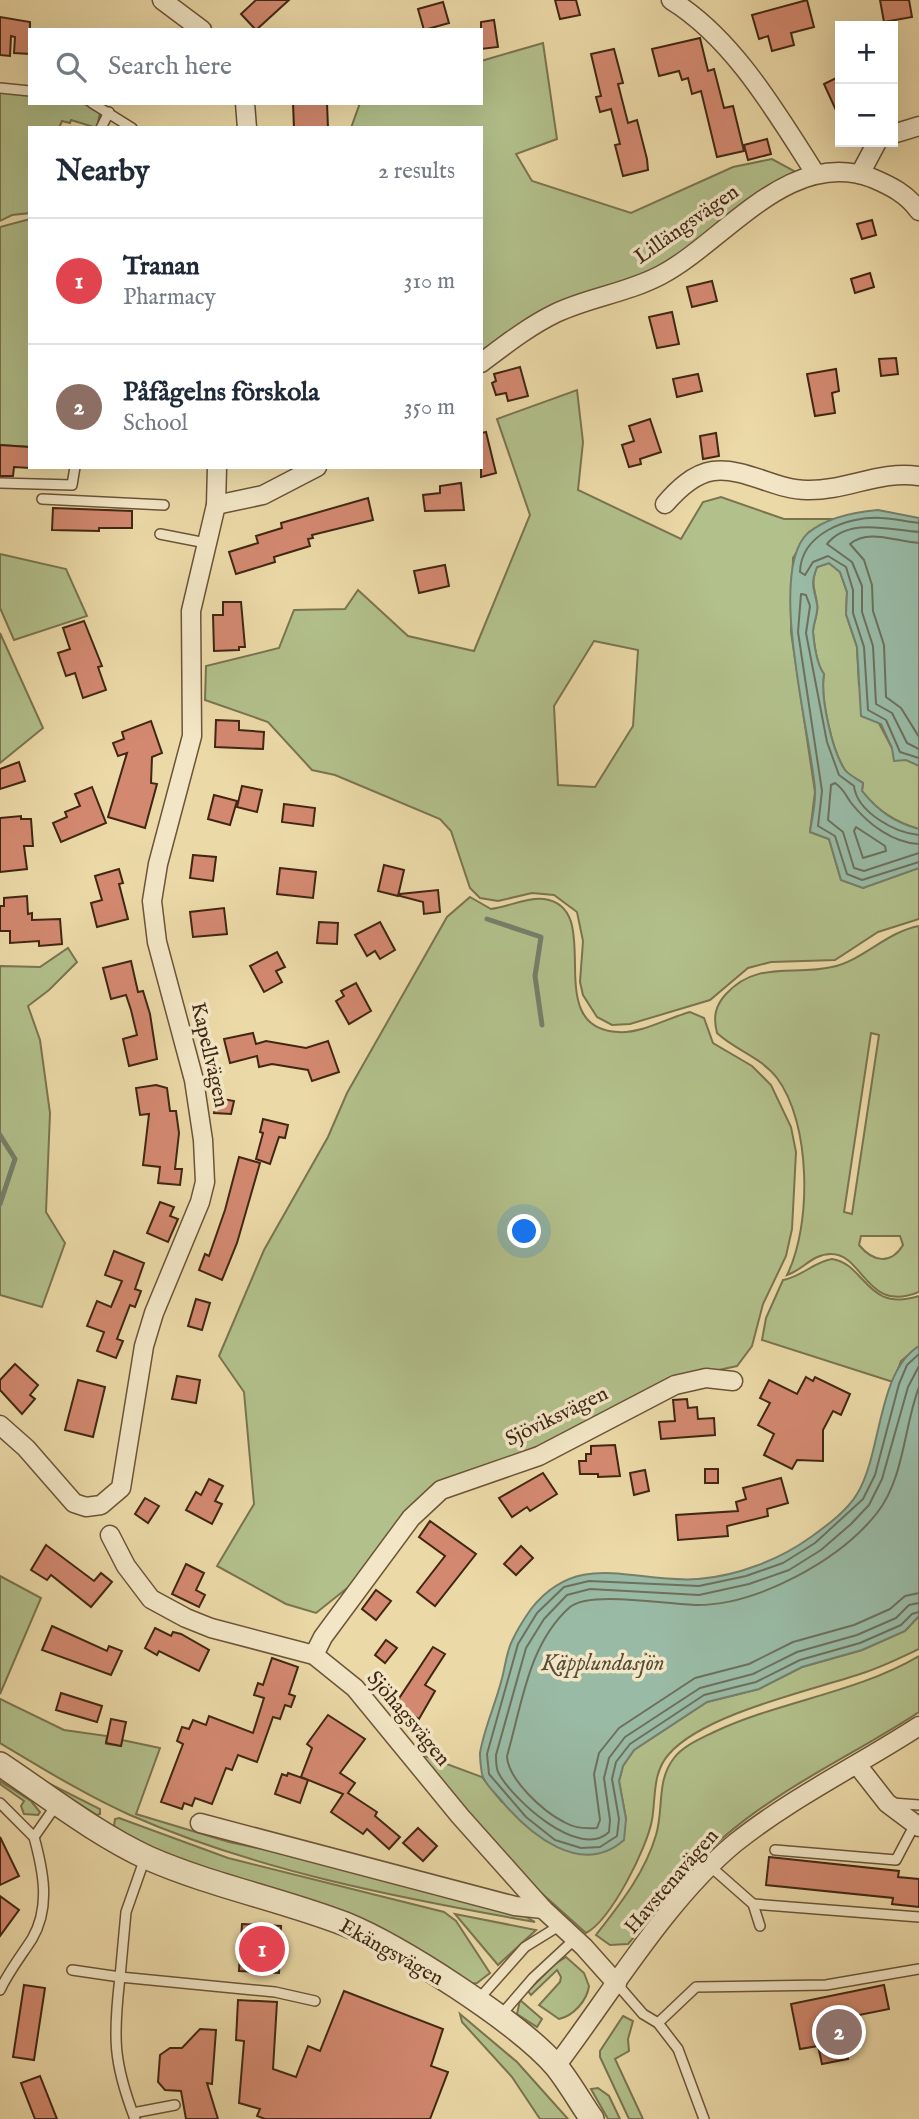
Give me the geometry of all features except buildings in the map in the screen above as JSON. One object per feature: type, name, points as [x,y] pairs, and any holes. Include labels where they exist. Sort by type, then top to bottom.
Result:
[{"type":"street","points":[[162,0],[199,28]]},
{"type":"street","points":[[671,0],[704,22],[727,46],[815,173]]},
{"type":"street","points":[[245,105],[247,126]]},
{"type":"street","points":[[898,132],[919,126]]},
{"type":"street","points":[[860,174],[865,158],[873,147]]},
{"type":"street","name":"Lillängsvägen","points":[[483,362],[556,314],[634,288],[667,272],[738,216],[815,173],[836,171],[860,174],[903,194],[919,211]]},
{"type":"street","name":"Kapellvägen","points":[[0,1425],[26,1448],[74,1503],[86,1507],[101,1505],[114,1498],[125,1480],[133,1406],[147,1333],[202,1197],[205,1156],[200,1110],[184,1036],[157,942],[152,901],[158,864],[192,736],[194,692],[191,611],[216,505],[217,469]]},
{"type":"street","points":[[216,505],[263,495],[313,469]]},
{"type":"street","points":[[665,504],[690,480],[714,471],[749,476],[807,490],[826,489],[890,474],[919,476]]},
{"type":"street","name":"Sjöviksvägen","points":[[314,1655],[323,1637],[411,1518],[441,1490],[539,1456],[675,1385],[706,1378],[733,1381]]},
{"type":"street","name":"Sjöhagsvägen","points":[[110,1535],[140,1586],[151,1599],[211,1628],[314,1655],[355,1688],[460,1816],[542,1909],[575,1939],[617,1984]]},
{"type":"street","name":"Havstenavägen","points":[[556,2066],[654,1934],[734,1844],[776,1813],[858,1766],[919,1726]]},
{"type":"street","name":"Ekängsvägen","points":[[0,1764],[145,1856],[190,1875],[348,1926],[400,1953],[498,2018],[556,2066],[592,2119]]},
{"type":"street","points":[[858,1766],[887,1802],[917,1825]]},
{"type":"street","points":[[200,1823],[515,1906],[542,1909]]},
{"type":"lane","points":[[0,88],[28,91]]},
{"type":"lane","points":[[96,105],[129,126]]},
{"type":"lane","points":[[102,126],[109,112]]},
{"type":"lane","points":[[75,469],[72,485],[78,500]]},
{"type":"lane","points":[[0,483],[72,485]]},
{"type":"lane","points":[[41,499],[164,505]]},
{"type":"lane","points":[[160,534],[206,543]]},
{"type":"lane","points":[[887,1802],[919,1805]]},
{"type":"lane","points":[[0,1803],[34,1837],[43,1865],[44,1891],[40,1921],[0,1990]]},
{"type":"lane","points":[[34,1837],[58,1803]]},
{"type":"lane","points":[[775,1850],[896,1860],[917,1825]]},
{"type":"lane","points":[[145,1856],[126,1912],[114,2028],[115,2051],[134,2116],[175,2105]]},
{"type":"lane","points":[[711,1867],[753,1904],[760,1926]]},
{"type":"lane","points":[[753,1904],[919,1917]]},
{"type":"lane","points":[[475,2002],[525,1947],[559,1926]]},
{"type":"lane","points":[[498,2018],[533,1978],[575,1939]]},
{"type":"lane","points":[[658,2023],[696,1987],[826,1985],[919,1969]]},
{"type":"lane","points":[[72,1970],[275,1992],[315,2001]]},
{"type":"lane","points":[[617,1984],[643,2014],[658,2023],[678,2049],[704,2119]]},
{"type":"green space","points":[[543,43],[557,139],[516,154],[532,181],[631,213],[733,167],[772,159],[796,172],[652,274],[505,333],[483,350],[483,126],[352,126],[359,105],[483,105],[483,60]]},
{"type":"green space","points":[[0,92],[28,95],[28,105],[86,105],[100,113],[97,126],[71,120],[70,123],[62,121],[60,126],[28,126],[28,213],[12,215],[0,221]]},
{"type":"green space","points":[[28,220],[28,447],[0,445],[0,227]]},
{"type":"green space","points":[[577,390],[583,442],[578,490],[681,539],[703,502],[721,497],[784,519],[834,519],[809,532],[793,558],[791,632],[815,792],[810,832],[829,839],[841,880],[863,888],[919,868],[919,919],[878,932],[835,960],[771,962],[748,968],[710,1000],[630,1024],[612,1025],[597,1017],[583,995],[580,982],[583,941],[577,912],[554,895],[532,893],[498,901],[480,898],[470,888],[451,831],[440,819],[335,775],[312,770],[268,722],[205,700],[206,666],[279,648],[294,610],[345,609],[358,590],[408,636],[474,651],[530,515],[497,419]],"holes":[[[594,641],[638,650],[633,726],[595,787],[558,785],[554,706]]]},
{"type":"green space","points":[[0,554],[66,569],[87,616],[14,640],[0,608]]},
{"type":"green space","points":[[829,563],[840,572],[847,592],[846,614],[857,647],[859,685],[892,748],[919,766],[919,829],[902,823],[874,804],[862,791],[863,783],[845,770],[836,750],[825,709],[824,674],[818,660],[813,632],[817,607],[815,573],[817,567]]},
{"type":"green space","points":[[0,633],[43,728],[0,763]]},
{"type":"green space","points":[[470,897],[491,909],[538,899],[562,907],[571,923],[576,991],[582,1011],[594,1026],[627,1032],[690,1012],[704,1018],[713,1043],[752,1066],[771,1085],[791,1127],[796,1152],[792,1229],[786,1256],[763,1304],[752,1346],[737,1366],[691,1376],[561,1440],[453,1478],[361,1577],[316,1613],[286,1604],[217,1566],[254,1504],[244,1392],[219,1356],[264,1250],[328,1137],[347,1093],[447,917]]},
{"type":"green space","points":[[919,926],[919,1292],[901,1297],[877,1290],[851,1263],[831,1254],[813,1259],[787,1275],[801,1229],[804,1203],[802,1147],[796,1121],[788,1097],[777,1078],[763,1064],[717,1033],[715,1017],[717,1007],[726,994],[750,977],[776,971],[832,967],[907,929]],"holes":[[[871,1033],[879,1035],[852,1214],[844,1212]],[[861,1236],[900,1236],[903,1245],[893,1256],[876,1258],[859,1245]]]},
{"type":"green space","points":[[68,948],[77,962],[49,990],[28,1006],[40,1040],[50,1113],[46,1212],[65,1243],[42,1307],[0,1295],[0,966],[40,967]]},
{"type":"green space","points":[[832,1259],[852,1269],[868,1286],[888,1298],[919,1296],[919,1346],[901,1361],[893,1382],[762,1340],[766,1318],[783,1280]]},
{"type":"green space","points":[[0,1576],[41,1598],[0,1694]]},
{"type":"green space","points":[[919,1616],[919,1649],[867,1672],[758,1705],[731,1716],[706,1727],[669,1754],[657,1777],[652,1820],[636,1865],[606,1914],[586,1933],[519,1873],[409,1750],[482,1777],[502,1802],[626,1819],[619,1781],[623,1766],[634,1750],[707,1702],[759,1689],[802,1667],[862,1650],[905,1631]]},
{"type":"green space","points":[[919,1656],[919,1712],[747,1818],[699,1861],[628,1944],[610,1945],[596,1935],[631,1888],[645,1862],[656,1835],[665,1776],[668,1767],[682,1750],[739,1721],[870,1679]]},
{"type":"green space","points":[[0,1699],[64,1730],[107,1736],[106,1744],[121,1746],[122,1740],[160,1748],[136,1814],[229,1842],[381,1874],[516,1911],[535,1922],[330,1881],[228,1852],[130,1815],[80,1790],[0,1743]]},
{"type":"green space","points":[[40,1779],[100,1809],[100,1814],[97,1815]]},
{"type":"green space","points":[[0,1781],[31,1801],[40,1812],[38,1815],[24,1814],[21,1806],[24,1801],[0,1784]]},
{"type":"green space","points":[[119,1818],[228,1858],[444,1912],[456,1921],[490,1973],[477,1983],[470,1984],[184,1865],[133,1840],[114,1826],[115,1819]]},
{"type":"green space","points":[[455,1914],[536,1930],[498,1965]]},
{"type":"green space","points":[[566,1957],[584,1973],[589,1986],[579,2007],[559,2019],[539,2005],[560,1982],[561,1977],[557,1970],[531,1995],[528,1991],[555,1964]]},
{"type":"green space","points":[[520,2000],[542,2019],[537,2027],[517,2014]]},
{"type":"green space","points":[[460,2014],[517,2062],[568,2119],[540,2119],[512,2077],[462,2022]]},
{"type":"green space","points":[[623,2016],[633,2021],[628,2039],[629,2051],[615,2059],[643,2119],[629,2119],[600,2057],[600,2051]]},
{"type":"green space","points":[[598,2088],[609,2096],[620,2119],[608,2119],[591,2089]]},
{"type":"water","points":[[878,510],[919,518],[919,766],[906,760],[894,761],[892,748],[881,724],[861,716],[857,647],[846,614],[847,592],[840,572],[829,563],[817,567],[813,582],[817,607],[813,629],[814,642],[824,674],[828,724],[840,761],[847,772],[863,783],[862,791],[874,805],[895,820],[919,829],[919,868],[863,888],[841,880],[829,839],[810,832],[815,789],[794,655],[791,582],[796,553],[808,533],[823,523],[841,517]]},
{"type":"water","name":"Käpplundasjön","points":[[919,1346],[919,1616],[905,1631],[862,1650],[802,1667],[759,1689],[707,1702],[634,1750],[623,1766],[619,1781],[626,1819],[624,1840],[608,1851],[591,1855],[574,1853],[557,1847],[526,1826],[485,1781],[480,1753],[510,1646],[531,1609],[549,1590],[568,1579],[608,1573],[674,1579],[713,1577],[757,1566],[811,1537],[842,1512],[857,1494],[865,1477],[895,1374],[905,1358]]},
{"type":"waterway","points":[[487,919],[541,937],[535,976],[542,1025]]},
{"type":"waterway","points":[[0,1135],[15,1159],[0,1204]]},
{"type":"place","name":"Tranan","points":[[262,1949]]},
{"type":"place","name":"Påfågelns förskola","points":[[839,2032]]}]
